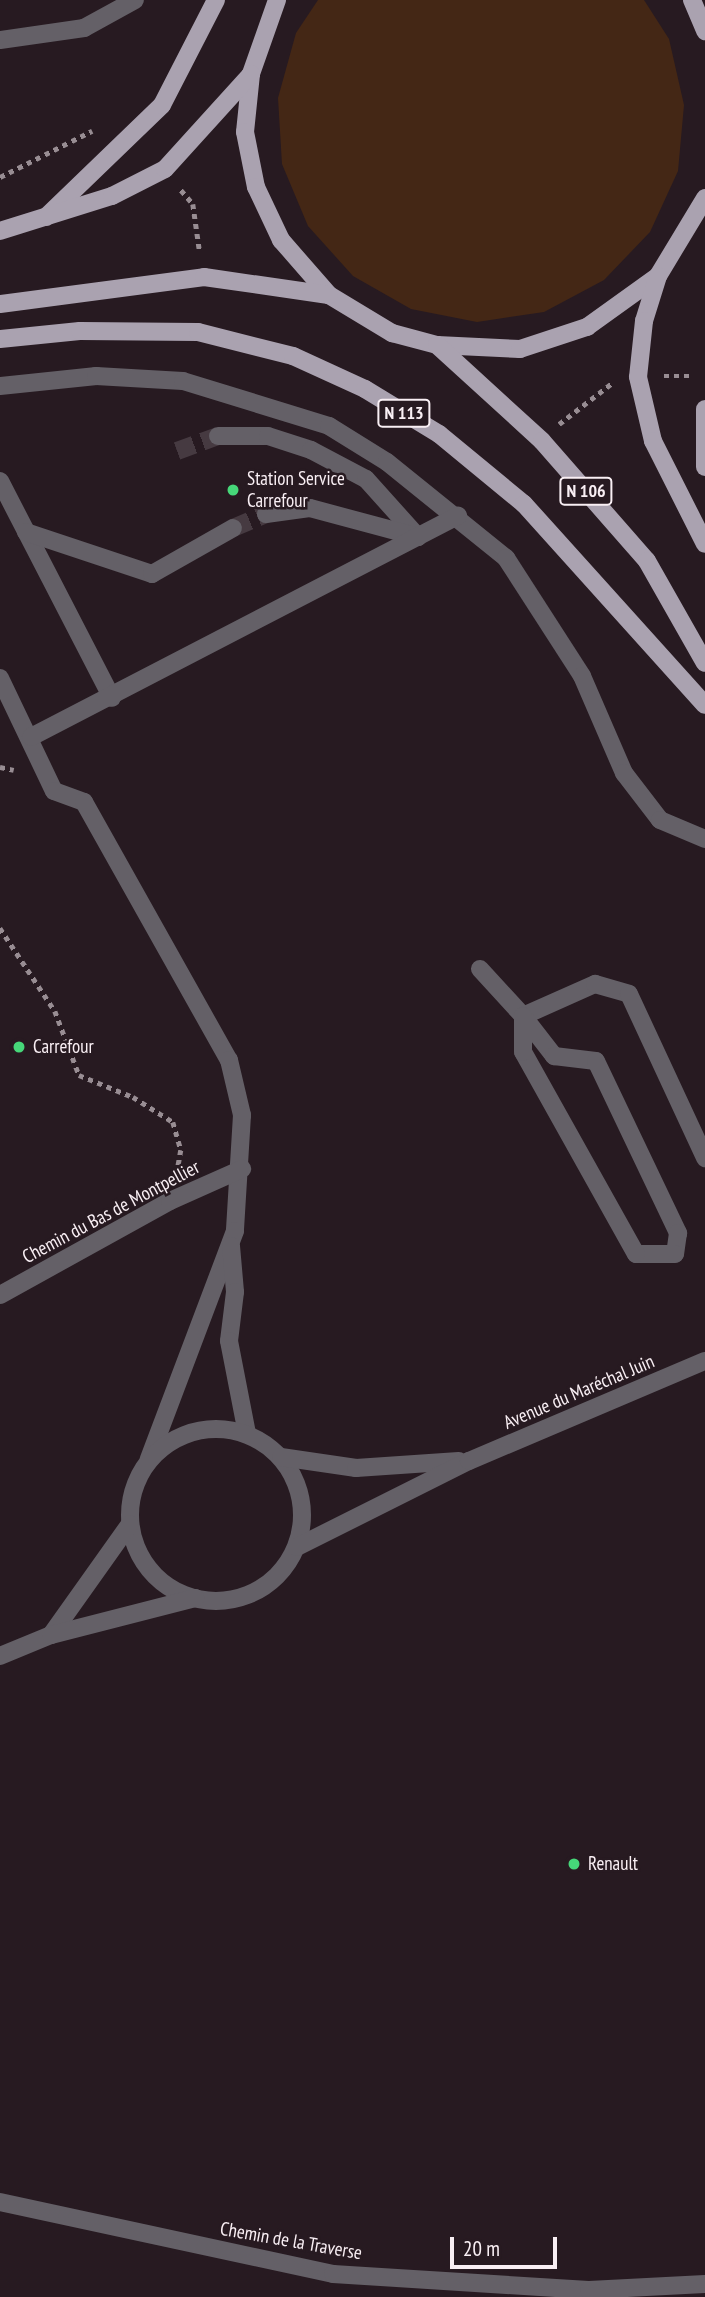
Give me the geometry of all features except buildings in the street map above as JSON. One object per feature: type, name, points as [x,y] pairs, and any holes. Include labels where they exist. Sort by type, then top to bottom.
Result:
[{"type":"main road","points":[[46,218],[162,105],[216,0]]},
{"type":"main road","points":[[277,0],[251,74],[245,132],[256,187],[281,240],[329,295],[392,333],[437,345],[520,349],[587,327],[658,276]]},
{"type":"main road","points":[[692,0],[705,31]]},
{"type":"main road","points":[[0,231],[46,218],[165,169],[251,74]]},
{"type":"main road","points":[[704,206],[658,276],[644,321],[638,377],[653,441],[705,544]]},
{"type":"main road","points":[[0,304],[204,277],[329,295]]},
{"type":"main road","name":"N 113","points":[[0,339],[80,331],[198,332],[293,356],[365,389],[439,433],[524,504],[705,705]]},
{"type":"main road","name":"N 106","points":[[437,345],[542,441],[647,561],[705,663]]},
{"type":"main road","points":[[705,409],[705,467]]},
{"type":"street","points":[[0,40],[84,28],[135,0]]},
{"type":"street","points":[[0,386],[96,376],[183,381],[264,402],[329,426],[458,516],[506,558],[582,676],[624,773],[660,820],[705,839]]},
{"type":"street","points":[[218,436],[268,436],[312,450],[366,480],[418,537]]},
{"type":"street","points":[[0,481],[112,698]]},
{"type":"street","points":[[266,514],[310,508],[418,537]]},
{"type":"street","points":[[31,737],[112,698],[458,516]]},
{"type":"street","points":[[26,531],[152,573],[233,528]]},
{"type":"street","points":[[0,678],[31,737],[54,791],[84,802],[229,1060],[242,1115],[242,1169],[230,1242],[149,1459],[137,1479],[130,1524],[51,1635]]},
{"type":"street","points":[[480,969],[523,1016],[554,1056],[596,1061],[678,1233],[675,1254],[636,1254],[523,1052],[523,1016]]},
{"type":"street","points":[[523,1016],[595,984],[629,993],[705,1158]]},
{"type":"street","name":"Chemin du Bas de Montpellier","points":[[0,1295],[170,1201],[242,1169]]},
{"type":"street","points":[[230,1242],[235,1292],[229,1341],[247,1434]]},
{"type":"street","name":"Avenue du Maréchal Juin","points":[[297,1547],[469,1461],[705,1361]]},
{"type":"street","points":[[0,1656],[51,1635],[195,1598],[245,1596],[284,1568],[297,1547],[302,1500],[281,1457],[247,1434],[192,1432],[149,1459]]},
{"type":"street","name":"Avenue du Maréchal Juin","points":[[281,1457],[356,1468],[469,1461]]},
{"type":"street","points":[[130,1524],[150,1572],[195,1598]]},
{"type":"street","name":"Chemin de la Traverse","points":[[0,2202],[332,2274],[589,2290],[705,2284]]},
{"type":"path","points":[[0,177],[79,142],[98,125]]},
{"type":"path","points":[[178,186],[193,204],[201,260]]},
{"type":"path","points":[[660,376],[692,376]]},
{"type":"path","points":[[556,427],[611,383]]},
{"type":"path","points":[[0,766],[15,771]]},
{"type":"path","points":[[0,929],[55,1012],[79,1075],[133,1097],[173,1122],[181,1150],[178,1167]]},
{"type":"shaded area","points":[[318,0],[644,0],[669,39],[684,105],[678,171],[650,232],[604,280],[544,312],[477,322],[411,309],[353,276],[308,226],[282,164],[278,98],[296,33]]},
{"type":"tunnel","points":[[177,451],[218,436]]},
{"type":"tunnel","points":[[233,528],[266,514]]},
{"type":"place","name":"Station Service Carrefour","points":[[233,490]]},
{"type":"place","name":"Carrefour","points":[[19,1047]]},
{"type":"place","name":"Renault","points":[[574,1864]]}]
